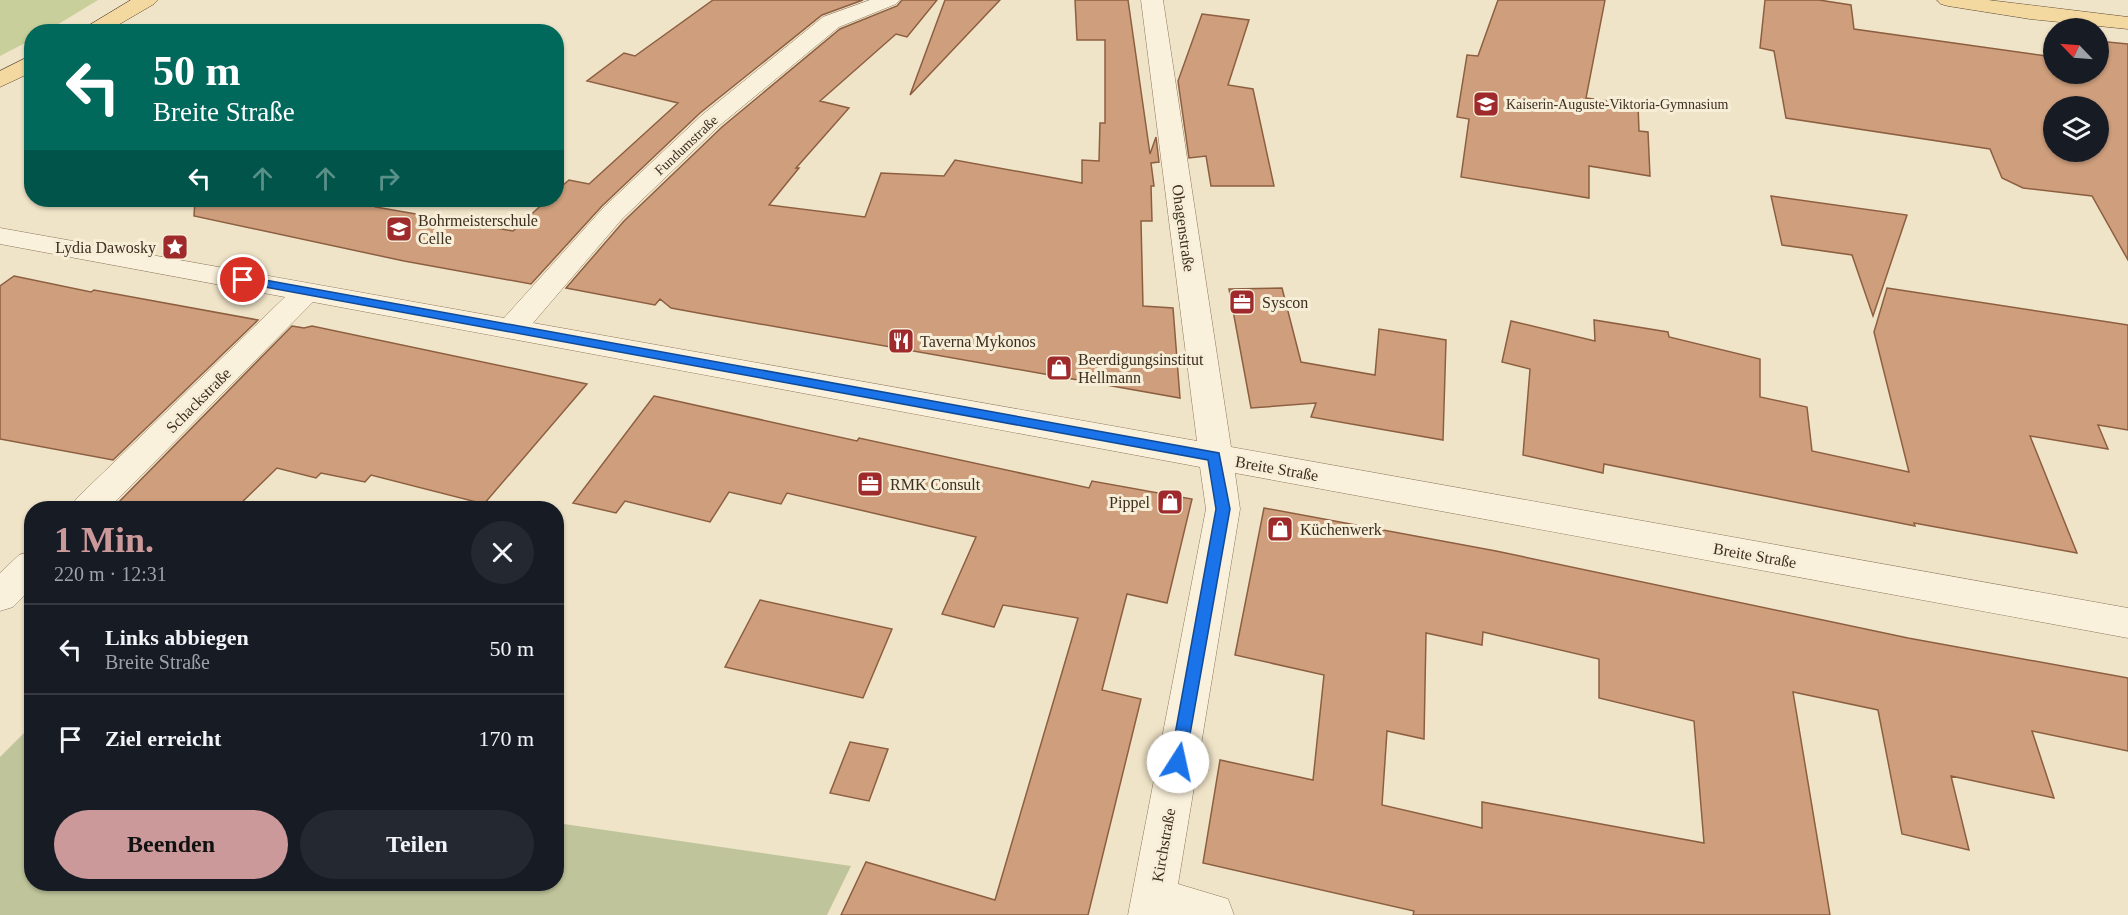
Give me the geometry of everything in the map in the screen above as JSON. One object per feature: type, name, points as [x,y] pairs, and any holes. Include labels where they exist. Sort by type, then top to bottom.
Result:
[{"type":"main road","points":[[91,24],[128,0]]},
{"type":"main road","points":[[104,24],[147,0]]},
{"type":"main road","points":[[1948,0],[2030,13],[2128,23]]},
{"type":"main road","points":[[0,80],[24,66]]},
{"type":"street","name":"Fundumstraße","points":[[512,328],[614,213],[711,120],[831,22],[889,0]]},
{"type":"street","name":"Ohagenstraße","points":[[1152,0],[1214,456]]},
{"type":"street","name":"Breite Straße","points":[[0,236],[2128,623]]},
{"type":"street","name":"Schackstraße","points":[[95,501],[308,291]]},
{"type":"street","name":"Kirchstraße","points":[[1152,908],[1223,509],[1214,456]]},
{"type":"street","points":[[0,596],[24,573]]},
{"type":"street","points":[[1152,908],[1212,915]]},
{"type":"green space","points":[[0,0],[98,0],[59,24],[24,24],[24,44],[0,56]]},
{"type":"green space","points":[[24,733],[24,891],[564,891],[564,824],[851,866],[827,915],[0,915],[0,757]]},
{"type":"building","points":[[713,0],[863,0],[822,15],[700,113],[602,206],[531,284],[404,261],[194,216],[195,207],[376,207],[513,231],[539,207],[564,207],[564,184],[569,180],[589,184],[678,103],[587,81],[624,53],[635,56]]},
{"type":"building","points":[[902,0],[937,0],[907,37],[896,34],[820,101],[849,108],[796,168],[799,168],[769,205],[865,217],[881,173],[944,176],[955,160],[1082,183],[1082,160],[1099,161],[1100,123],[1105,123],[1105,40],[1077,40],[1075,0],[1128,0],[1150,154],[1156,137],[1159,162],[1151,163],[1154,186],[1151,186],[1152,221],[1141,221],[1143,306],[1173,308],[1180,398],[671,308],[660,299],[655,305],[566,288],[624,221],[722,127],[840,29],[897,6]]},
{"type":"building","points":[[945,0],[1000,0],[910,95]]},
{"type":"building","points":[[1498,0],[1605,0],[1586,98],[1638,105],[1639,131],[1648,132],[1650,176],[1589,166],[1589,198],[1461,177],[1469,119],[1457,117],[1467,55],[1478,56]]},
{"type":"building","points":[[1765,0],[1819,0],[1851,5],[1854,29],[2043,55],[2043,84],[2109,84],[2109,42],[2128,44],[2128,260],[2092,196],[2023,188],[2002,178],[1990,149],[1786,118],[1774,51],[1760,48]]},
{"type":"building","points":[[1202,14],[1249,20],[1228,85],[1253,89],[1274,186],[1211,186],[1206,156],[1189,158],[1178,81]]},
{"type":"building","points":[[1771,196],[1907,215],[1873,316],[1852,255],[1782,245]]},
{"type":"building","points":[[14,276],[91,292],[94,290],[258,320],[113,460],[0,439],[0,286]]},
{"type":"building","points":[[1282,288],[1301,362],[1375,375],[1379,329],[1446,340],[1443,440],[1311,417],[1316,403],[1251,408],[1229,289]]},
{"type":"building","points":[[1887,288],[2128,325],[2128,430],[2098,425],[2108,449],[2030,436],[2077,553],[1914,523],[1915,526],[1604,464],[1603,473],[1523,455],[1530,369],[1502,362],[1511,321],[1595,341],[1594,320],[1668,332],[1669,337],[1760,359],[1760,397],[1807,407],[1812,451],[1909,472],[1874,332]]},
{"type":"building","points":[[292,326],[304,328],[312,326],[587,384],[487,501],[472,501],[371,475],[365,482],[321,473],[316,478],[277,468],[243,501],[120,501]]},
{"type":"building","points":[[654,396],[857,441],[859,438],[1089,488],[1092,481],[1192,499],[1167,603],[1127,594],[1102,690],[1141,699],[1088,915],[841,915],[866,862],[995,900],[1078,618],[1003,605],[994,627],[942,614],[976,537],[787,493],[781,504],[729,492],[710,522],[625,501],[616,513],[573,503]]},
{"type":"building","points":[[1264,508],[1496,551],[1908,638],[2128,678],[2128,751],[2032,731],[2054,798],[1951,776],[1969,850],[1902,834],[1878,710],[1793,692],[1830,915],[1413,915],[1414,911],[1203,863],[1220,760],[1313,780],[1324,675],[1235,655]],"holes":[[[1483,632],[1599,659],[1599,698],[1694,721],[1704,843],[1482,802],[1482,828],[1382,805],[1387,731],[1424,739],[1426,633],[1482,645]]]},
{"type":"building","points":[[760,600],[892,629],[863,698],[725,667]]},
{"type":"building","points":[[850,742],[888,749],[869,801],[830,793]]},
{"type":"place","name":"Kaiserin-Auguste-Viktoria-Gymnasium","points":[[1486,104]]},
{"type":"place","name":"Bohrmeisterschule Celle","points":[[399,229]]},
{"type":"place","name":"Lydia Dawosky","points":[[175,247]]},
{"type":"place","name":"Syscon","points":[[1242,302]]},
{"type":"place","name":"Taverna Mykonos","points":[[901,341]]},
{"type":"place","name":"Beerdigungsinstitut Hellmann","points":[[1059,368]]},
{"type":"place","name":"RMK Consult","points":[[870,484]]},
{"type":"place","name":"Pippel","points":[[1170,502]]},
{"type":"place","name":"Küchenwerk","points":[[1280,529]]},
{"type":"route","points":[[243,280],[1214,456],[1223,509],[1178,762]]}]
